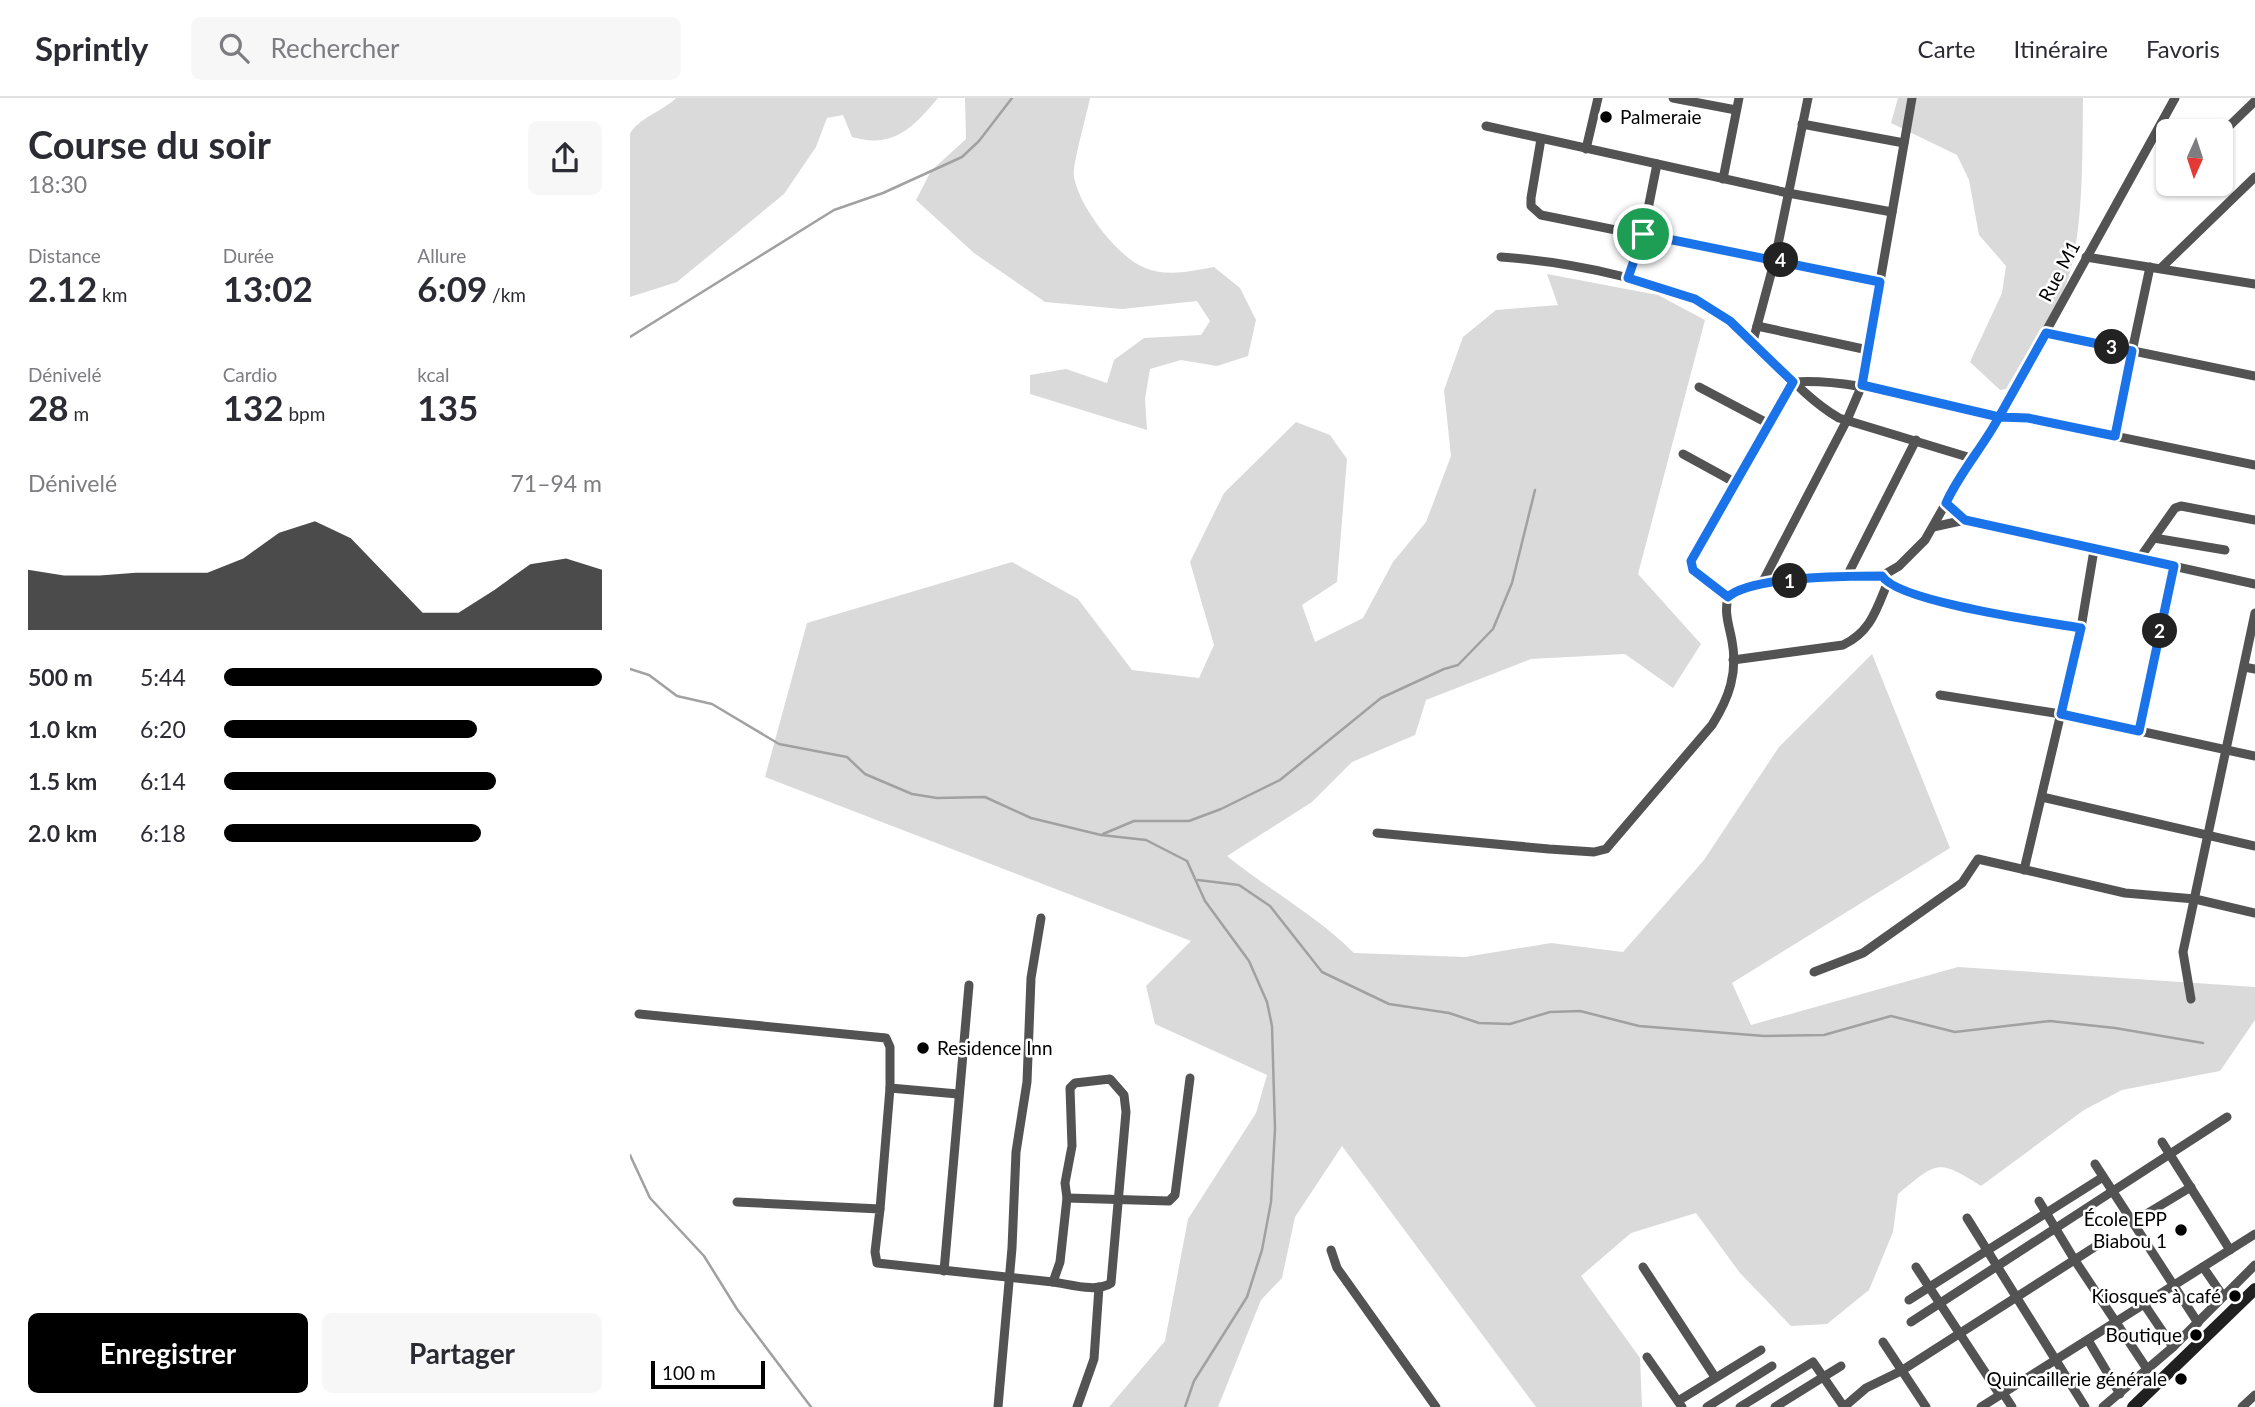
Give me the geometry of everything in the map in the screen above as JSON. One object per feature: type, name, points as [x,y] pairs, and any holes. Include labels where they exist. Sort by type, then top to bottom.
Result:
[{"type":"main road","points":[[2133,1407],[2255,1290]]},
{"type":"street","points":[[1586,149],[1598,98]]},
{"type":"street","points":[[1673,98],[1736,110]]},
{"type":"street","points":[[1723,179],[1739,98]]},
{"type":"street","points":[[1753,341],[1775,259],[1808,98]]},
{"type":"street","points":[[1761,585],[1847,420],[1862,385],[1912,98]]},
{"type":"street","name":"Rue M1","points":[[1884,580],[1933,527],[1971,458],[1999,417],[2175,98]]},
{"type":"street","points":[[2233,122],[2255,101]]},
{"type":"street","points":[[1802,124],[1904,143]]},
{"type":"street","points":[[1486,126],[1788,193],[1892,212]]},
{"type":"street","points":[[1541,138],[1531,198],[1534,211],[1880,282]]},
{"type":"street","points":[[1628,278],[1643,234],[1657,164]]},
{"type":"street","points":[[2162,267],[2255,177]]},
{"type":"street","points":[[1501,257],[1628,278],[1695,299],[1730,321],[1820,407],[1847,420],[1971,458]]},
{"type":"street","points":[[2085,257],[2162,267],[2255,284]]},
{"type":"street","points":[[2115,436],[2150,267]]},
{"type":"street","points":[[1757,326],[1868,350]]},
{"type":"street","points":[[2046,333],[2255,376]]},
{"type":"street","points":[[1793,382],[1826,380],[1862,385],[1999,417],[2028,418],[2255,465]]},
{"type":"street","points":[[1728,597],[1693,570],[1691,561],[1793,382]]},
{"type":"street","points":[[1699,387],[1769,424]]},
{"type":"street","points":[[1847,576],[1916,440]]},
{"type":"street","points":[[1683,454],[1736,483]]},
{"type":"street","points":[[1946,503],[1965,520]]},
{"type":"street","points":[[2139,559],[2175,509],[2181,506],[2255,520]]},
{"type":"street","points":[[1933,527],[1965,520],[2255,584]]},
{"type":"street","points":[[2154,538],[2225,550]]},
{"type":"street","points":[[2024,870],[2081,628],[2094,550]]},
{"type":"street","points":[[2139,731],[2174,566]]},
{"type":"street","points":[[1377,832],[1561,850],[1594,852],[1606,849],[1712,725],[1730,691],[1733,660],[1727,621],[1728,597],[1736,590],[1847,576],[1884,580],[1938,602],[2081,628]]},
{"type":"street","points":[[1733,660],[1843,645],[1855,639],[1870,624],[1884,580]]},
{"type":"street","points":[[2191,999],[2182,960],[2255,612]]},
{"type":"street","points":[[2244,667],[2255,669]]},
{"type":"street","points":[[1940,695],[2061,714],[2255,756]]},
{"type":"street","points":[[2042,797],[2255,846]]},
{"type":"street","points":[[1814,972],[1863,953],[1962,883],[1975,861],[1984,860],[2146,897],[2195,899],[2255,912]]},
{"type":"street","points":[[998,1407],[1010,1276],[1016,1152],[1027,1082],[1031,978],[1041,918]]},
{"type":"street","points":[[944,1271],[969,985]]},
{"type":"street","points":[[639,1014],[854,1032],[886,1038],[890,1047],[890,1088],[874,1252],[877,1263],[1099,1287],[1111,1283],[1126,1112],[1124,1095],[1118,1084],[1110,1079],[1075,1083],[1070,1088],[1072,1146],[1065,1183],[1067,1198],[1060,1262],[1053,1282]]},
{"type":"street","points":[[1067,1198],[1169,1201],[1175,1195],[1190,1078]]},
{"type":"street","points":[[890,1088],[958,1094]]},
{"type":"street","points":[[1911,1322],[2227,1117]]},
{"type":"street","points":[[2162,1142],[2230,1250]]},
{"type":"street","points":[[2095,1164],[2197,1323]]},
{"type":"street","points":[[1909,1300],[2103,1177]]},
{"type":"street","points":[[2133,1222],[2191,1187]]},
{"type":"street","points":[[2039,1201],[2147,1369]]},
{"type":"street","points":[[737,1202],[880,1209]]},
{"type":"street","points":[[1967,1218],[2085,1407]]},
{"type":"street","points":[[1981,1407],[2255,1234]]},
{"type":"street","points":[[1740,1407],[1810,1364],[1816,1364],[1844,1407],[1866,1388],[1901,1371],[2104,1241]]},
{"type":"street","points":[[1331,1251],[1337,1268],[1436,1407]]},
{"type":"street","points":[[2103,1407],[2173,1347],[2255,1265]]},
{"type":"street","points":[[1643,1267],[1715,1377]]},
{"type":"street","points":[[1916,1267],[2012,1407]]},
{"type":"street","points":[[2203,1267],[2223,1296]]},
{"type":"street","points":[[1077,1407],[1094,1359],[1099,1287]]},
{"type":"street","points":[[2144,1304],[2173,1347]]},
{"type":"street","points":[[2088,1340],[2120,1394]]},
{"type":"street","points":[[1883,1342],[1926,1407]]},
{"type":"street","points":[[1647,1357],[1680,1404],[1715,1377],[1762,1350]]},
{"type":"street","points":[[1707,1407],[1772,1366]]},
{"type":"street","points":[[1775,1407],[1841,1366]]},
{"type":"street","points":[[2242,1407],[2255,1395]]},
{"type":"shaded area","points":[[676,98],[938,98],[911,127],[891,138],[866,140],[852,137],[843,115],[827,118],[816,147],[784,194],[677,282],[630,297],[630,134],[638,124]]},
{"type":"shaded area","points":[[965,98],[1090,98],[1077,151],[1074,177],[1091,216],[1123,253],[1145,268],[1171,273],[1214,267],[1240,288],[1256,320],[1248,356],[1217,366],[1181,360],[1150,369],[1145,399],[1147,430],[1030,394],[1030,375],[1066,369],[1107,383],[1114,360],[1144,338],[1201,335],[1210,321],[1197,301],[1122,309],[1045,302],[974,253],[916,200],[931,171],[966,139]]},
{"type":"shaded area","points":[[1898,98],[2083,98],[2081,200],[2069,276],[2055,308],[2006,389],[2000,390],[1970,362],[2002,293],[2006,266],[1979,235],[1969,180],[1957,155],[1891,123]]},
{"type":"shaded area","points":[[1547,274],[1658,295],[1705,320],[1638,574],[1701,644],[1673,688],[1625,654],[1531,659],[1426,700],[1415,735],[1352,762],[1312,802],[1227,856],[1324,927],[1354,953],[1465,957],[1551,943],[1623,952],[1704,860],[1779,747],[1872,654],[1950,848],[1732,983],[1751,1025],[1958,967],[2255,987],[2255,1020],[2220,1071],[2122,1090],[2084,1110],[1981,1186],[1946,1168],[1930,1170],[1921,1175],[1898,1194],[1893,1232],[1869,1290],[1827,1324],[1791,1326],[1740,1273],[1696,1213],[1631,1233],[1581,1276],[1640,1358],[1642,1407],[1536,1407],[1342,1146],[1295,1217],[1282,1278],[1261,1300],[1218,1407],[1109,1407],[1165,1341],[1188,1219],[1256,1113],[1267,1075],[1155,1024],[1146,986],[1191,941],[765,777],[807,623],[1012,562],[1078,599],[1132,670],[1199,678],[1214,645],[1190,562],[1224,493],[1296,422],[1330,435],[1347,459],[1337,582],[1302,605],[1315,642],[1363,618],[1393,562],[1426,522],[1451,456],[1444,390],[1463,337],[1496,310],[1558,305]]},
{"type":"waterway","points":[[630,337],[834,210],[883,193],[962,157],[979,141],[1012,98]]},
{"type":"waterway","points":[[1103,834],[1134,821],[1189,821],[1221,809],[1280,780],[1381,698],[1458,665],[1493,629],[1512,583],[1535,490]]},
{"type":"waterway","points":[[630,669],[649,675],[677,696],[712,704],[779,744],[847,757],[865,774],[912,794],[937,798],[985,797],[1031,818],[1101,835],[1146,840],[1187,861],[1205,901],[1249,961],[1267,1002],[1272,1026],[1275,1129],[1271,1202],[1262,1250],[1247,1297],[1194,1381],[1185,1407]]},
{"type":"waterway","points":[[1198,880],[1239,885],[1270,906],[1322,972],[1389,1004],[1449,1013],[1479,1023],[1510,1024],[1550,1012],[1580,1011],[1639,1026],[1764,1036],[1824,1035],[1891,1016],[1955,1032],[2050,1021],[2115,1028],[2203,1043]]},
{"type":"waterway","points":[[630,1155],[650,1198],[704,1256],[737,1309],[811,1407]]},
{"type":"place","name":"Palmeraie","points":[[1606,117]]},
{"type":"place","name":"Residence Inn","points":[[923,1048]]},
{"type":"place","name":"École EPP Biabou 1","points":[[2181,1230]]},
{"type":"place","name":"Kiosques à café","points":[[2235,1296]]},
{"type":"place","name":"Boutique","points":[[2196,1335]]},
{"type":"place","name":"Quincaillerie générale","points":[[2181,1379]]},
{"type":"route","points":[[1643,234],[1628,278],[1695,299],[1730,321],[1793,382],[1691,561],[1693,570],[1728,597],[1745,587],[1815,578],[1882,576],[1887,584],[1938,602],[2081,628],[2061,714],[2139,731],[2174,566],[1965,520],[1946,503],[1971,458],[1992,429],[1999,417],[2046,333],[2132,351],[2115,436],[2028,418],[1999,417],[1862,385],[1880,282],[1643,234]]}]
